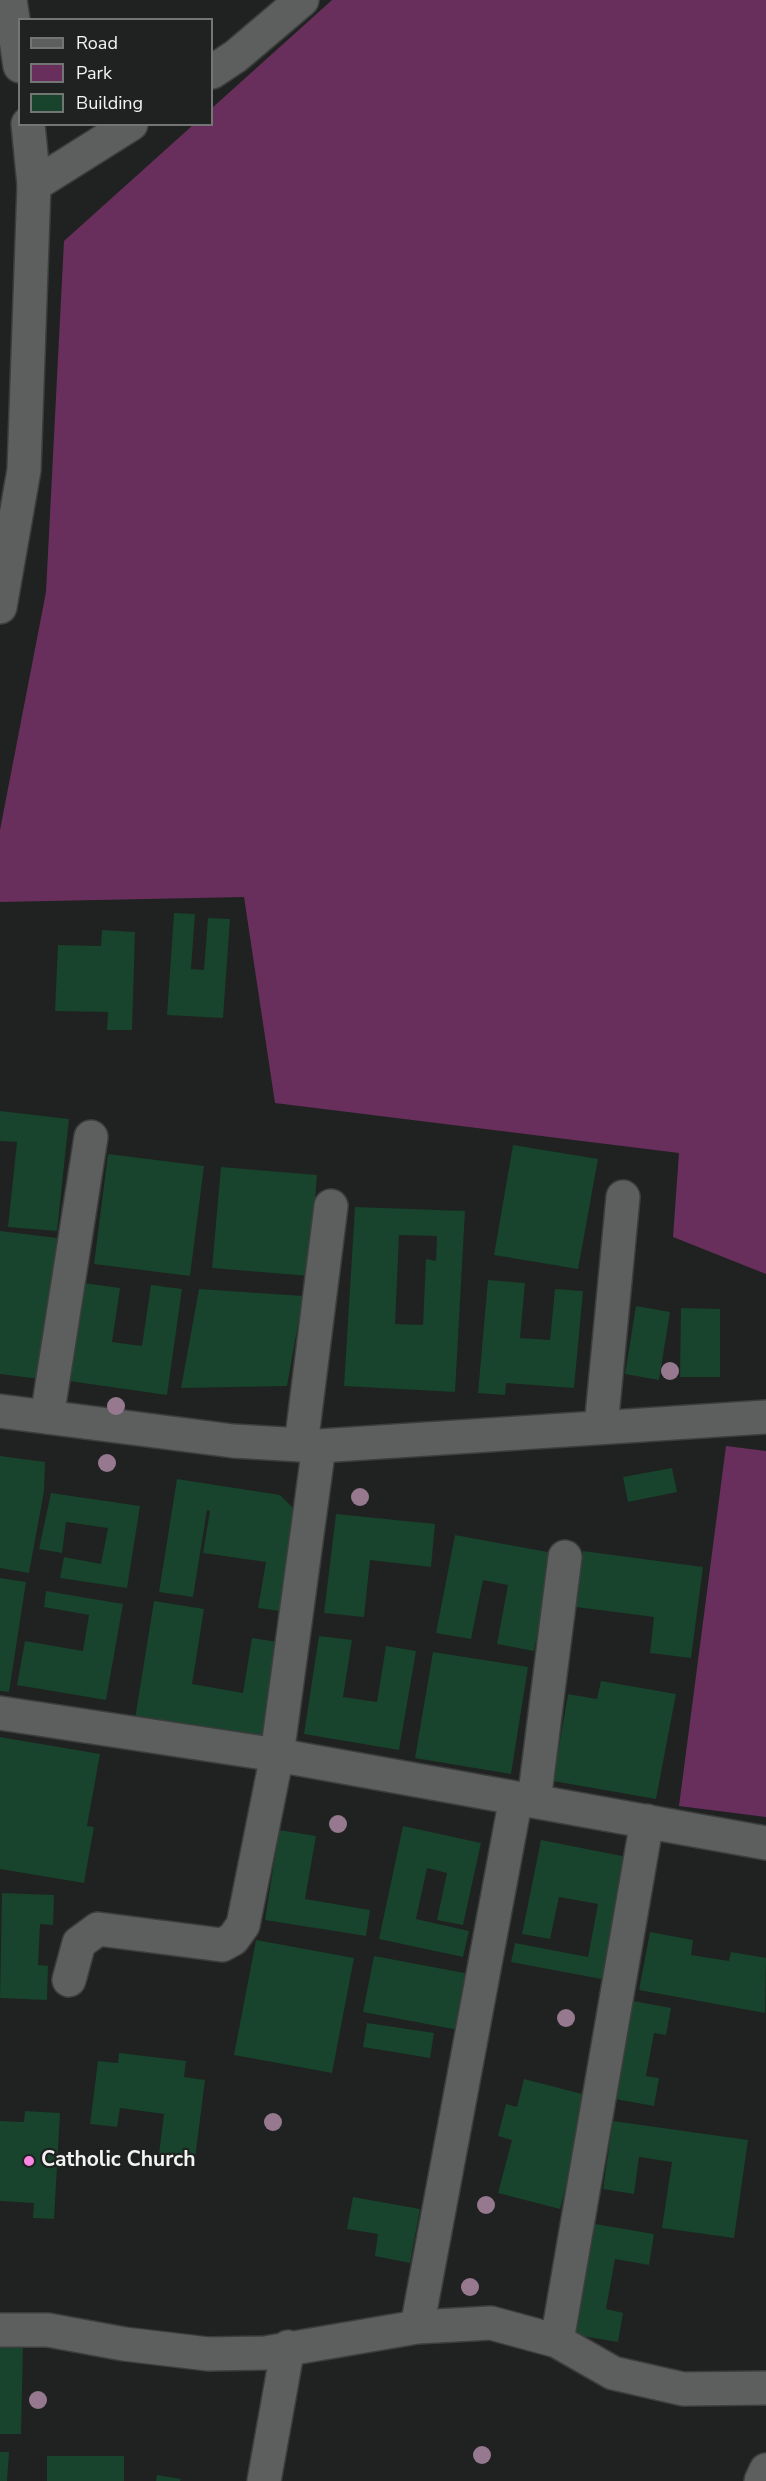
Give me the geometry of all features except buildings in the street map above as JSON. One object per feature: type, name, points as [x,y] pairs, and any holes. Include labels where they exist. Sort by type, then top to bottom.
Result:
[{"type":"street","points":[[10,0],[18,53]]},
{"type":"street","points":[[213,71],[236,56],[302,0]]},
{"type":"street","points":[[0,607],[24,470],[34,185],[28,126]]},
{"type":"street","points":[[34,185],[128,126]]},
{"type":"street","points":[[47,1417],[90,1137]]},
{"type":"street","points":[[601,1427],[623,1197]]},
{"type":"street","points":[[69,1980],[79,1943],[98,1929],[222,1945],[233,1939],[243,1926],[277,1755],[310,1445],[331,1206]]},
{"type":"street","points":[[0,1411],[233,1441],[310,1445],[766,1418]]},
{"type":"street","points":[[417,2327],[525,1799],[565,1557]]},
{"type":"street","points":[[0,1713],[277,1755],[766,1843]]},
{"type":"street","points":[[557,2341],[647,1821]]},
{"type":"street","points":[[0,2330],[48,2330],[124,2344],[207,2354],[265,2353],[417,2327],[491,2323],[557,2341],[613,2373],[683,2389],[766,2388]]},
{"type":"street","points":[[264,2481],[288,2348]]},
{"type":"street","points":[[761,2481],[766,2470]]},
{"type":"green space","points":[[332,0],[766,0],[766,1274],[673,1237],[679,1153],[275,1103],[244,897],[0,902],[0,830],[46,592],[64,241],[192,126],[213,126],[213,107]]},
{"type":"green space","points":[[726,1446],[766,1451],[766,1817],[679,1806]]},
{"type":"place","name":"Catholic Church","points":[[29,2161]]}]
